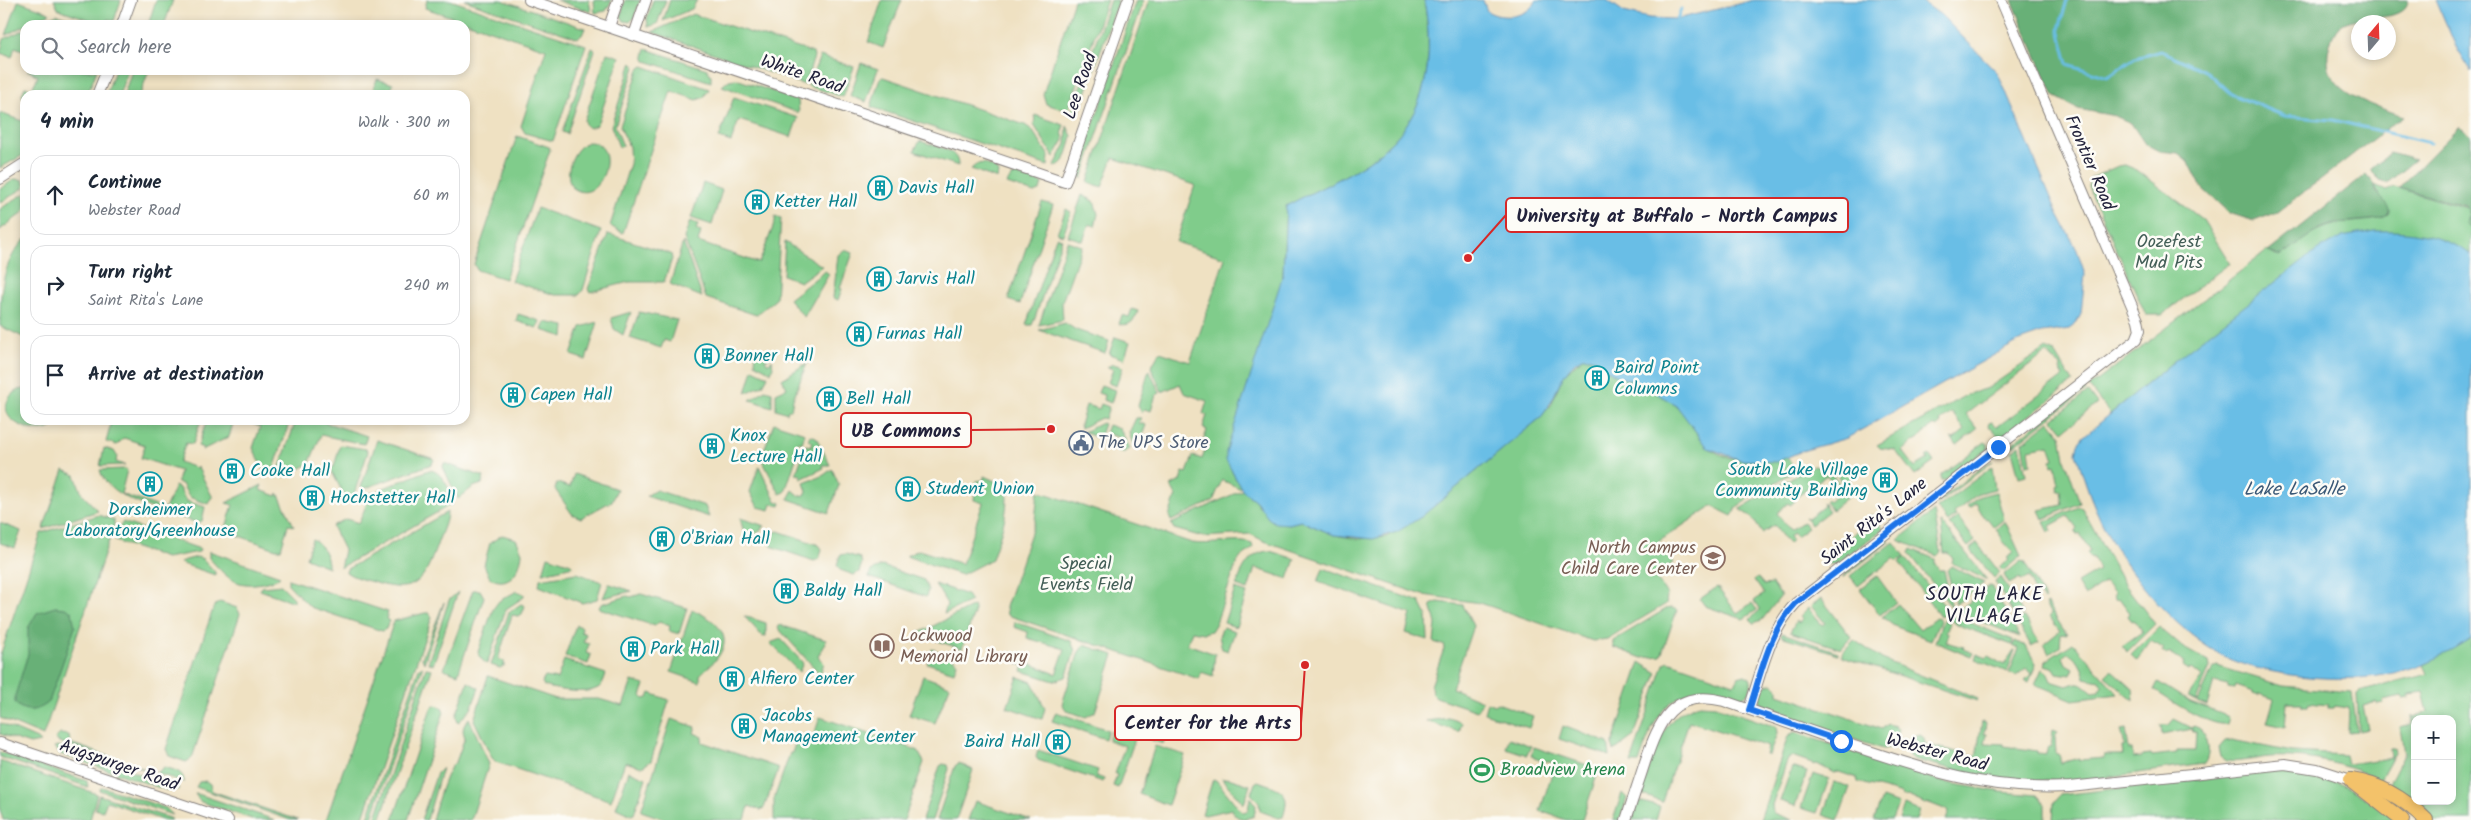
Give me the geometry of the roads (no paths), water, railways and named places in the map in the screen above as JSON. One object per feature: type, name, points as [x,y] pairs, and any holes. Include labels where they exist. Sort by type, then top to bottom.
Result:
[{"type":"main road","points":[[2352,780],[2402,820]]},
{"type":"main road","points":[[2352,780],[2369,783],[2390,793],[2410,804],[2426,820]]},
{"type":"street","points":[[124,20],[131,0]]},
{"type":"street","name":"White Road","points":[[529,0],[1065,182]]},
{"type":"street","points":[[609,27],[618,0]]},
{"type":"street","points":[[634,36],[646,0]]},
{"type":"street","name":"Lee Road","points":[[1065,182],[1128,0]]},
{"type":"street","name":"Frontier Road","points":[[2001,0],[2138,320],[2140,330],[2136,340]]},
{"type":"street","points":[[99,90],[105,75]]},
{"type":"street","points":[[0,179],[20,167]]},
{"type":"street","name":"Saint Rita's Lane","points":[[1749,710],[1776,630],[1785,615],[1796,603],[2136,340]]},
{"type":"street","name":"Webster Road","points":[[1626,820],[1658,725],[1671,710],[1693,699],[1708,698],[1934,772],[1992,785],[2048,788],[2070,787],[2286,764],[2317,769],[2352,780]]},
{"type":"street","name":"Augspurger Road","points":[[0,743],[228,820]]},
{"type":"water","points":[[1424,0],[1483,0],[1487,11],[1500,16],[1514,16],[1527,11],[1536,0],[1607,0],[1624,12],[1649,18],[1677,19],[1754,0],[1920,0],[1941,15],[1998,73],[2057,212],[2077,250],[2085,274],[2081,314],[2076,324],[2069,329],[2042,333],[2019,341],[1847,438],[1802,451],[1776,462],[1741,460],[1708,448],[1676,405],[1639,383],[1619,377],[1601,366],[1596,359],[1584,357],[1575,362],[1563,377],[1550,403],[1539,419],[1421,517],[1397,532],[1373,539],[1334,535],[1301,521],[1289,524],[1275,523],[1268,518],[1256,501],[1242,490],[1226,460],[1226,452],[1283,275],[1286,206],[1368,162],[1391,143],[1404,128],[1414,111],[1426,76],[1428,38]]},
{"type":"water","points":[[2436,0],[2471,0],[2471,72],[2456,47]]},
{"type":"water","name":"Lake LaSalle","points":[[2375,231],[2424,235],[2448,242],[2471,254],[2471,639],[2436,659],[2418,666],[2364,678],[2299,676],[2257,668],[2221,655],[2202,643],[2165,611],[2132,572],[2106,531],[2096,510],[2076,453],[2078,444],[2084,436],[2179,357],[2309,256],[2342,237]]},
{"type":"waterway","points":[[2067,0],[2059,29],[2068,64],[2107,77],[2135,58],[2161,51],[2207,72],[2231,94],[2285,116],[2333,120],[2430,143]]},
{"type":"waterway","points":[[1677,19],[1681,9]]},
{"type":"place","name":"Davis Hall","points":[[880,188]]},
{"type":"place","name":"Ketter Hall","points":[[757,202]]},
{"type":"place","name":"University at Buffalo - North Campus","points":[[1468,258]]},
{"type":"place","name":"Jarvis Hall","points":[[879,279]]},
{"type":"place","name":"Furnas Hall","points":[[859,334]]},
{"type":"place","name":"Bonner Hall","points":[[707,356]]},
{"type":"place","name":"Baird Point Columns","points":[[1597,378]]},
{"type":"place","name":"Capen Hall","points":[[513,395]]},
{"type":"place","name":"Bell Hall","points":[[829,399]]},
{"type":"place","name":"UB Commons","points":[[1051,429]]},
{"type":"place","name":"The UPS Store","points":[[1081,443]]},
{"type":"place","name":"Knox Lecture Hall","points":[[712,446]]},
{"type":"place","name":"Cooke Hall","points":[[232,471]]},
{"type":"place","name":"South Lake Village Community Building","points":[[1885,480]]},
{"type":"place","name":"Dorsheimer Laboratory/Greenhouse","points":[[150,484]]},
{"type":"place","name":"Student Union","points":[[908,489]]},
{"type":"place","name":"Hochstetter Hall","points":[[312,498]]},
{"type":"place","name":"O'Brian Hall","points":[[662,539]]},
{"type":"place","name":"North Campus Child Care Center","points":[[1713,558]]},
{"type":"place","name":"Baldy Hall","points":[[786,591]]},
{"type":"place","name":"Lockwood Memorial Library","points":[[882,646]]},
{"type":"place","name":"Park Hall","points":[[633,649]]},
{"type":"place","name":"Center for the Arts","points":[[1305,665]]},
{"type":"place","name":"Alfiero Center","points":[[732,679]]},
{"type":"place","name":"Jacobs Management Center","points":[[744,726]]},
{"type":"place","name":"Baird Hall","points":[[1058,742]]},
{"type":"place","name":"Broadview Arena","points":[[1482,770]]},
{"type":"district","name":"SOUTH LAKE VILLAGE","points":[[1985,606]]},
{"type":"park label","name":"Oozefest Mud Pits","points":[[2169,252]]},
{"type":"park label","name":"Special Events Field","points":[[1086,574]]}]
